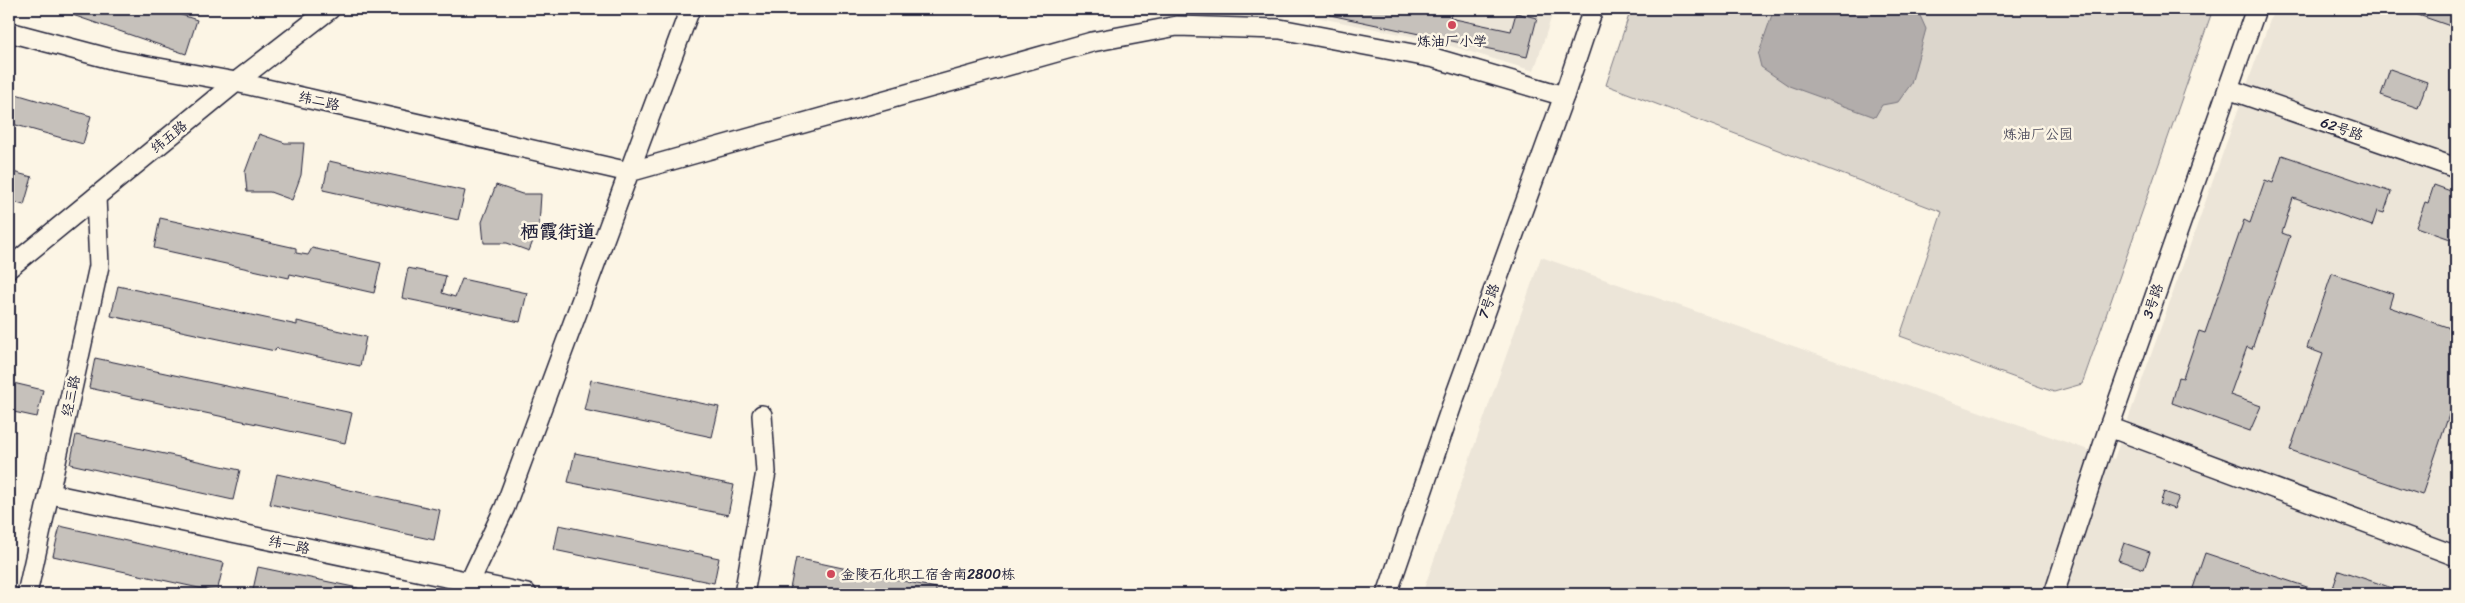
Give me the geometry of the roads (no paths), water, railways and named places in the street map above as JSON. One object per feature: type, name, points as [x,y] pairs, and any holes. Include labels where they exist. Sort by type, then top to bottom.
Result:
[{"type":"street","name":"纬五路","points":[[9,268],[236,82],[330,9]]},
{"type":"street","points":[[466,589],[505,507],[690,9]]},
{"type":"street","name":"7号路","points":[[1388,594],[1454,399],[1564,96],[1593,9]]},
{"type":"street","name":"3号路","points":[[2054,594],[2109,427],[2256,9]]},
{"type":"street","points":[[629,172],[1092,42],[1177,26],[1280,30],[1434,58],[1564,96]]},
{"type":"street","name":"纬二路","points":[[9,32],[115,60],[236,82],[629,172]]},
{"type":"street","name":"62号路","points":[[2228,90],[2456,168]]},
{"type":"street","name":"经三路","points":[[27,594],[51,494],[99,266],[96,197]]},
{"type":"street","points":[[744,594],[766,472],[762,415]]},
{"type":"street","points":[[2109,427],[2456,556]]},
{"type":"street","name":"纬一路","points":[[51,494],[466,589],[527,594]]},
{"type":"place","name":"炼油厂小学","points":[[1452,25]]},
{"type":"place","name":"金陵石化职工宿舍南2800栋","points":[[831,574]]},
{"type":"district","name":"栖霞街道","points":[[558,231]]},
{"type":"park label","name":"炼油厂公园","points":[[2038,134]]}]
